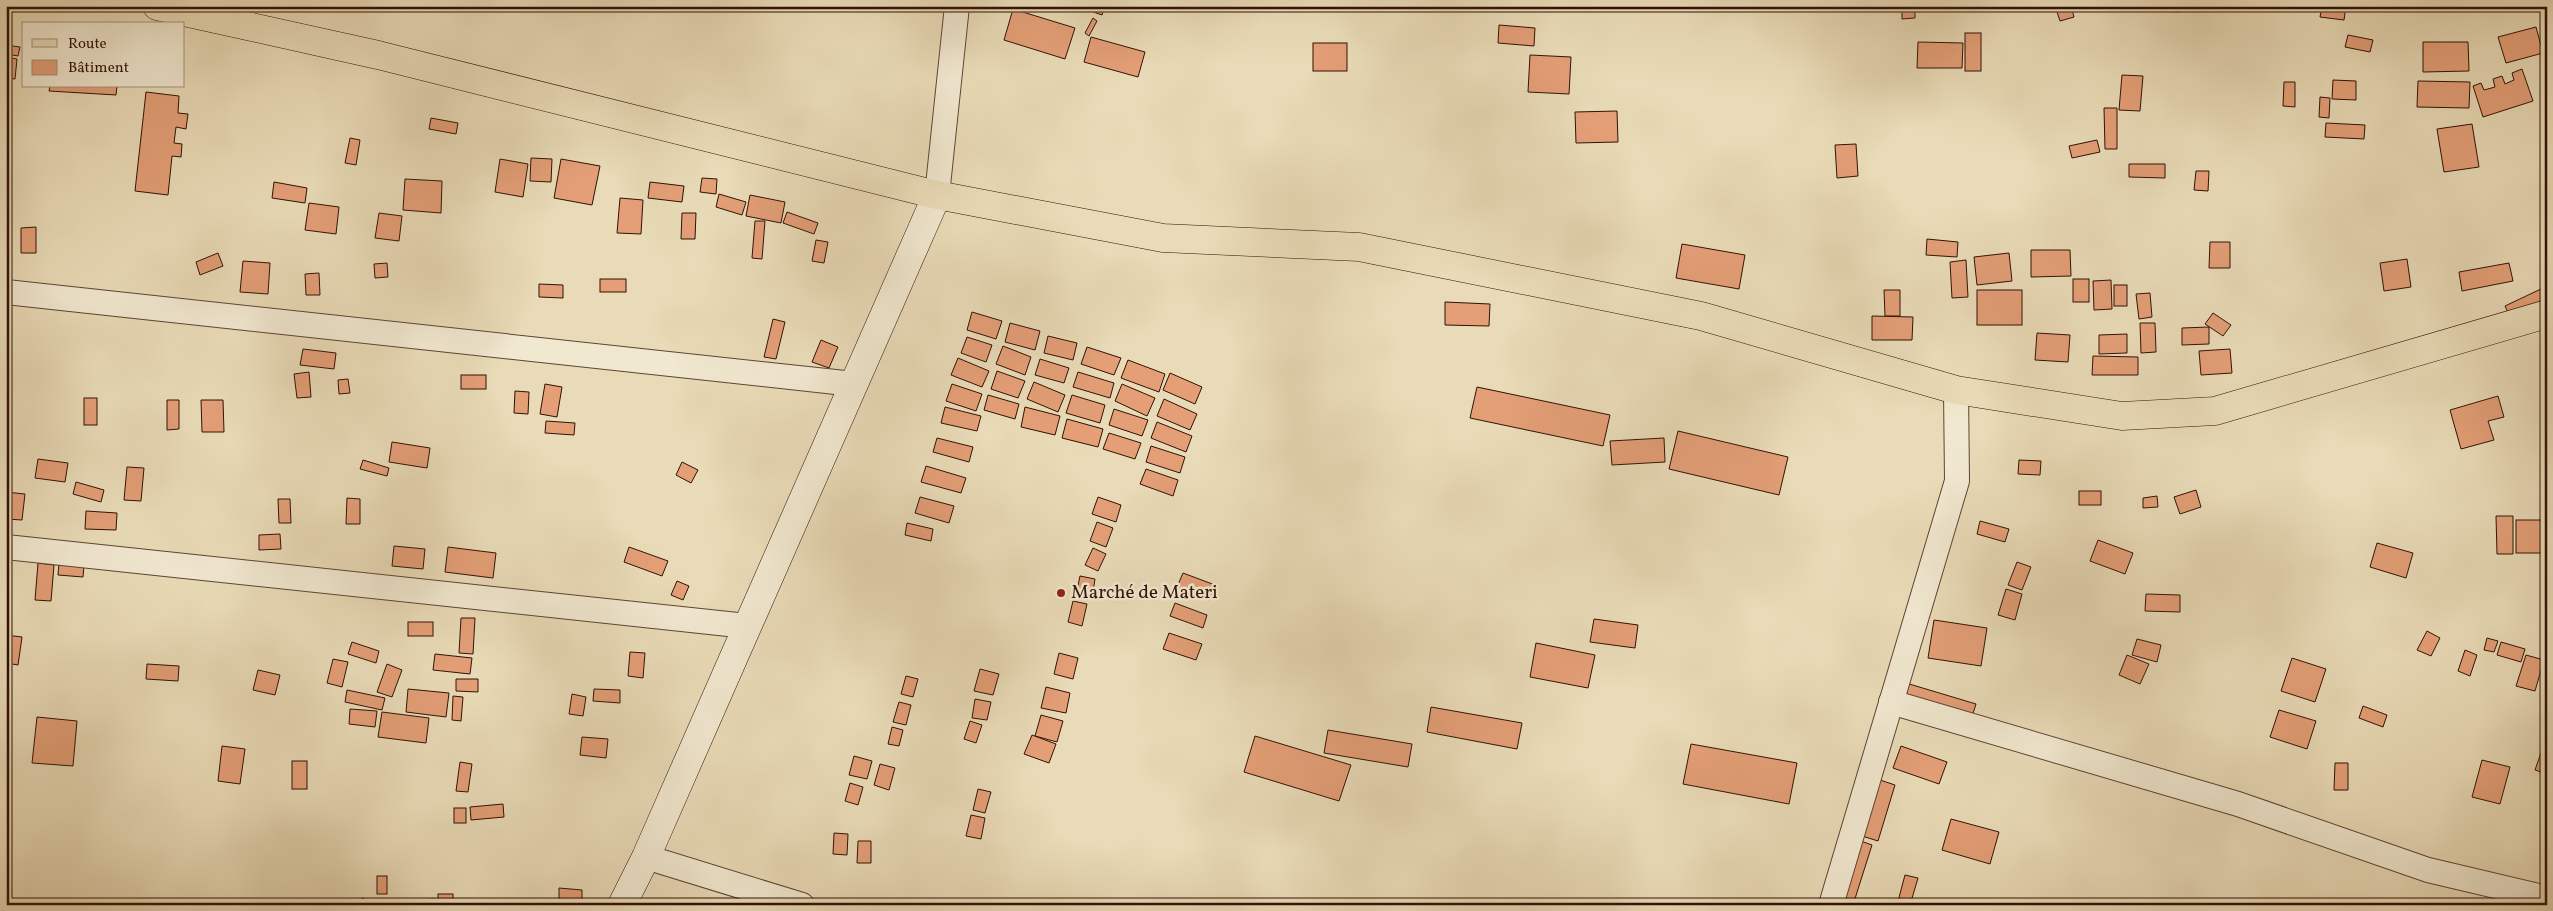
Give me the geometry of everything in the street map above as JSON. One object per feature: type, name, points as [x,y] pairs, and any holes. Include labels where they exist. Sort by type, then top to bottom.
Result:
[{"type":"main road","points":[[157,6],[378,55],[937,195],[1163,238],[1359,247],[1701,316],[1956,390],[2122,416],[2215,411],[2547,314]]},
{"type":"main road","points":[[622,905],[646,857],[937,195]]},
{"type":"street","points":[[937,195],[957,6]]},
{"type":"street","points":[[6,292],[854,384]]},
{"type":"street","points":[[1831,905],[1957,481],[1956,390]]},
{"type":"street","points":[[6,548],[747,626]]},
{"type":"street","points":[[1891,702],[2238,804],[2428,870],[2547,898]]},
{"type":"street","points":[[646,857],[802,905]]},
{"type":"building","points":[[1076,6],[1105,6],[1102,15]]},
{"type":"building","points":[[1902,6],[1915,6],[1915,18],[1902,19]]},
{"type":"building","points":[[2055,6],[2071,6],[2074,17],[2060,21]]},
{"type":"building","points":[[2154,6],[2181,6],[2180,12],[2154,11]]},
{"type":"building","points":[[2322,6],[2346,6],[2344,20],[2320,17]]},
{"type":"building","points":[[1013,9],[1075,28],[1065,59],[1004,40]]},
{"type":"building","points":[[1093,18],[1097,21],[1089,36],[1085,33]]},
{"type":"building","points":[[1499,25],[1535,28],[1534,46],[1498,43]]},
{"type":"building","points":[[2536,27],[2543,53],[2506,63],[2498,37]]},
{"type":"building","points":[[1965,33],[1981,33],[1981,71],[1965,71]]},
{"type":"building","points":[[2348,35],[2373,40],[2370,52],[2345,47]]},
{"type":"building","points":[[1091,37],[1145,52],[1138,77],[1084,62]]},
{"type":"building","points":[[1918,42],[1963,43],[1962,68],[1917,68]]},
{"type":"building","points":[[2423,42],[2468,42],[2469,71],[2423,72]]},
{"type":"building","points":[[1313,43],[1347,43],[1347,71],[1313,71]]},
{"type":"building","points":[[6,45],[20,47],[18,56],[6,54]]},
{"type":"building","points":[[1530,55],[1571,57],[1569,94],[1528,92]]},
{"type":"building","points":[[6,57],[17,59],[15,79],[6,78]]},
{"type":"building","points":[[2522,69],[2533,101],[2483,117],[2473,86],[2481,83],[2484,90],[2495,87],[2493,79],[2502,76],[2505,84],[2514,80],[2512,73]]},
{"type":"building","points":[[2122,75],[2143,76],[2140,111],[2119,110]]},
{"type":"building","points":[[2333,80],[2356,81],[2356,100],[2332,99]]},
{"type":"building","points":[[2418,81],[2470,82],[2469,108],[2417,107]]},
{"type":"building","points":[[2284,82],[2295,82],[2295,107],[2283,106]]},
{"type":"building","points":[[50,88],[117,88],[116,95],[49,91]]},
{"type":"building","points":[[146,92],[179,96],[178,113],[188,114],[186,129],[176,127],[174,143],[182,144],[181,157],[172,156],[168,195],[135,191]]},
{"type":"building","points":[[2320,97],[2330,98],[2329,118],[2319,117]]},
{"type":"building","points":[[2104,108],[2117,108],[2117,149],[2105,149]]},
{"type":"building","points":[[1617,111],[1618,142],[1576,143],[1575,112]]},
{"type":"building","points":[[431,118],[458,123],[456,134],[429,129]]},
{"type":"building","points":[[2326,123],[2365,125],[2364,139],[2325,137]]},
{"type":"building","points":[[2472,124],[2479,167],[2444,172],[2437,129]]},
{"type":"building","points":[[350,138],[360,140],[356,165],[345,163]]},
{"type":"building","points":[[2097,140],[2100,152],[2072,158],[2069,146]]},
{"type":"building","points":[[1856,144],[1858,176],[1837,178],[1835,145]]},
{"type":"building","points":[[531,158],[552,159],[551,182],[530,181]]},
{"type":"building","points":[[500,159],[528,164],[523,197],[495,192]]},
{"type":"building","points":[[561,159],[600,166],[592,205],[554,198]]},
{"type":"building","points":[[2129,164],[2165,164],[2165,178],[2129,177]]},
{"type":"building","points":[[2196,171],[2209,171],[2208,191],[2194,190]]},
{"type":"building","points":[[702,178],[717,179],[716,194],[700,192]]},
{"type":"building","points":[[405,179],[442,181],[441,213],[403,210]]},
{"type":"building","points":[[274,182],[307,188],[305,203],[272,198]]},
{"type":"building","points":[[650,182],[684,186],[682,202],[648,198]]},
{"type":"building","points":[[719,194],[746,202],[742,215],[716,207]]},
{"type":"building","points":[[750,195],[785,202],[781,223],[746,216]]},
{"type":"building","points":[[620,198],[643,200],[641,234],[617,233]]},
{"type":"building","points":[[309,203],[339,207],[336,234],[305,230]]},
{"type":"building","points":[[787,212],[818,223],[814,234],[783,223]]},
{"type":"building","points":[[379,213],[402,216],[399,241],[375,238]]},
{"type":"building","points":[[682,213],[696,213],[695,239],[681,239]]},
{"type":"building","points":[[755,221],[765,221],[762,259],[752,258]]},
{"type":"building","points":[[36,227],[36,253],[21,253],[21,228]]},
{"type":"building","points":[[1927,239],[1958,242],[1957,257],[1926,255]]},
{"type":"building","points":[[816,240],[828,242],[824,263],[812,261]]},
{"type":"building","points":[[2210,242],[2230,242],[2230,268],[2209,268]]},
{"type":"building","points":[[1682,244],[1745,255],[1739,289],[1676,278]]},
{"type":"building","points":[[2031,250],[2070,250],[2071,276],[2031,277]]},
{"type":"building","points":[[218,253],[223,266],[200,275],[196,262]]},
{"type":"building","points":[[2009,253],[2012,281],[1977,285],[1974,257]]},
{"type":"building","points":[[2407,259],[2411,287],[2384,291],[2380,263]]},
{"type":"building","points":[[1966,260],[1968,297],[1952,298],[1950,262]]},
{"type":"building","points":[[243,261],[270,263],[268,294],[240,292]]},
{"type":"building","points":[[387,263],[388,277],[375,278],[374,264]]},
{"type":"building","points":[[2509,263],[2513,281],[2462,291],[2459,272]]},
{"type":"building","points":[[319,273],[320,295],[306,295],[305,274]]},
{"type":"building","points":[[600,279],[626,279],[626,292],[600,292]]},
{"type":"building","points":[[2073,279],[2089,279],[2089,302],[2073,302]]},
{"type":"building","points":[[2111,280],[2112,309],[2094,310],[2093,281]]},
{"type":"building","points":[[539,284],[563,285],[563,298],[539,297]]},
{"type":"building","points":[[2114,285],[2127,285],[2127,306],[2114,306]]},
{"type":"building","points":[[2543,288],[2547,297],[2547,308],[2513,323],[2505,306]]},
{"type":"building","points":[[1884,290],[1900,290],[1900,316],[1885,316]]},
{"type":"building","points":[[1977,290],[2022,290],[2022,325],[1977,325]]},
{"type":"building","points":[[2150,293],[2152,317],[2139,319],[2136,294]]},
{"type":"building","points":[[1445,302],[1490,304],[1489,326],[1445,325]]},
{"type":"building","points":[[972,312],[1002,321],[996,339],[967,330]]},
{"type":"building","points":[[2213,313],[2231,325],[2223,336],[2205,324]]},
{"type":"building","points":[[1872,316],[1913,317],[1912,340],[1872,340]]},
{"type":"building","points":[[773,319],[785,322],[776,359],[764,357]]},
{"type":"building","points":[[1010,323],[1040,331],[1035,350],[1005,342]]},
{"type":"building","points":[[2140,323],[2155,323],[2156,352],[2141,353]]},
{"type":"building","points":[[2209,327],[2209,344],[2182,345],[2182,328]]},
{"type":"building","points":[[2037,333],[2070,335],[2068,362],[2035,360]]},
{"type":"building","points":[[2127,334],[2127,353],[2099,354],[2099,335]]},
{"type":"building","points":[[1048,336],[1077,343],[1073,360],[1044,353]]},
{"type":"building","points":[[967,337],[992,345],[986,362],[961,353]]},
{"type":"building","points":[[821,340],[838,347],[829,368],[812,362]]},
{"type":"building","points":[[1003,346],[1031,357],[1025,375],[996,364]]},
{"type":"building","points":[[1087,347],[1121,358],[1114,375],[1081,364]]},
{"type":"building","points":[[303,349],[336,353],[334,369],[300,365]]},
{"type":"building","points":[[2230,349],[2232,373],[2201,375],[2199,351]]},
{"type":"building","points":[[2093,356],[2138,357],[2138,375],[2092,375]]},
{"type":"building","points":[[958,358],[989,371],[982,387],[951,375]]},
{"type":"building","points":[[1040,359],[1069,368],[1064,383],[1035,375]]},
{"type":"building","points":[[1128,360],[1165,374],[1159,392],[1121,378]]},
{"type":"building","points":[[997,371],[1025,381],[1018,398],[991,389]]},
{"type":"building","points":[[309,372],[311,397],[297,398],[294,374]]},
{"type":"building","points":[[1078,372],[1114,383],[1110,398],[1073,387]]},
{"type":"building","points":[[1170,373],[1202,387],[1195,404],[1163,390]]},
{"type":"building","points":[[461,375],[486,375],[486,389],[461,389]]},
{"type":"building","points":[[348,379],[350,393],[339,394],[338,380]]},
{"type":"building","points":[[1034,382],[1065,395],[1058,412],[1027,399]]},
{"type":"building","points":[[545,384],[562,387],[557,417],[540,414]]},
{"type":"building","points":[[952,384],[982,394],[976,411],[946,401]]},
{"type":"building","points":[[1122,384],[1155,398],[1147,416],[1115,401]]},
{"type":"building","points":[[1477,387],[1610,415],[1603,446],[1470,418]]},
{"type":"building","points":[[515,391],[529,392],[528,414],[514,413]]},
{"type":"building","points":[[988,395],[1019,404],[1015,419],[984,410]]},
{"type":"building","points":[[1072,395],[1105,405],[1100,423],[1066,413]]},
{"type":"building","points":[[2498,396],[2504,417],[2488,421],[2494,440],[2461,449],[2450,410]]},
{"type":"building","points":[[84,398],[97,398],[97,425],[84,425]]},
{"type":"building","points":[[1164,399],[1197,414],[1190,430],[1157,416]]},
{"type":"building","points":[[167,400],[179,400],[179,429],[167,430]]},
{"type":"building","points":[[201,400],[223,400],[224,432],[202,432]]},
{"type":"building","points":[[945,407],[981,416],[977,431],[941,423]]},
{"type":"building","points":[[1025,407],[1060,416],[1055,435],[1021,427]]},
{"type":"building","points":[[1114,409],[1148,420],[1142,436],[1109,425]]},
{"type":"building","points":[[1067,419],[1103,429],[1098,447],[1062,438]]},
{"type":"building","points":[[546,421],[575,423],[574,435],[545,433]]},
{"type":"building","points":[[1157,422],[1192,436],[1186,452],[1151,438]]},
{"type":"building","points":[[1678,431],[1788,457],[1779,495],[1669,469]]},
{"type":"building","points":[[1109,433],[1141,443],[1135,459],[1103,449]]},
{"type":"building","points":[[937,438],[973,447],[969,462],[933,452]]},
{"type":"building","points":[[1664,438],[1665,462],[1612,465],[1610,441]]},
{"type":"building","points":[[392,442],[430,448],[427,468],[389,462]]},
{"type":"building","points":[[1151,446],[1185,457],[1180,473],[1146,462]]},
{"type":"building","points":[[38,459],[68,463],[65,482],[35,478]]},
{"type":"building","points":[[363,460],[389,468],[387,476],[360,469]]},
{"type":"building","points":[[2019,460],[2041,461],[2040,475],[2018,474]]},
{"type":"building","points":[[682,462],[698,470],[691,483],[676,475]]},
{"type":"building","points":[[926,466],[966,478],[961,493],[921,482]]},
{"type":"building","points":[[127,467],[144,468],[141,501],[124,500]]},
{"type":"building","points":[[1146,469],[1178,480],[1173,496],[1140,484]]},
{"type":"building","points":[[76,482],[104,490],[101,502],[73,494]]},
{"type":"building","points":[[2196,490],[2201,507],[2180,514],[2174,497]]},
{"type":"building","points":[[2079,491],[2101,491],[2101,505],[2079,505]]},
{"type":"building","points":[[6,492],[25,494],[22,520],[6,519]]},
{"type":"building","points":[[2157,496],[2158,507],[2143,508],[2143,498]]},
{"type":"building","points":[[920,497],[954,506],[949,523],[915,513]]},
{"type":"building","points":[[1098,497],[1121,505],[1116,522],[1092,514]]},
{"type":"building","points":[[347,498],[360,499],[360,524],[346,524]]},
{"type":"building","points":[[278,499],[290,499],[291,523],[279,523]]},
{"type":"building","points":[[86,511],[117,513],[116,530],[85,529]]},
{"type":"building","points":[[2496,516],[2513,516],[2513,554],[2497,554]]},
{"type":"building","points":[[2516,520],[2547,520],[2547,553],[2516,553]]},
{"type":"building","points":[[1980,521],[2009,529],[2005,542],[1977,534]]},
{"type":"building","points":[[1097,522],[1113,528],[1106,547],[1090,541]]},
{"type":"building","points":[[907,523],[933,529],[931,541],[905,535]]},
{"type":"building","points":[[280,534],[281,549],[259,550],[259,535]]},
{"type":"building","points":[[2098,540],[2133,553],[2125,574],[2090,561]]},
{"type":"building","points":[[2377,543],[2413,553],[2406,578],[2370,567]]},
{"type":"building","points":[[394,546],[425,549],[423,569],[392,566]]},
{"type":"building","points":[[448,547],[496,553],[493,578],[445,572]]},
{"type":"building","points":[[629,547],[668,561],[662,576],[624,562]]},
{"type":"building","points":[[1093,548],[1106,554],[1098,571],[1085,565]]},
{"type":"building","points":[[2017,562],[2031,567],[2022,590],[2008,585]]},
{"type":"building","points":[[38,563],[54,565],[51,601],[35,600]]},
{"type":"building","points":[[59,563],[84,565],[83,577],[58,575]]},
{"type":"building","points":[[1183,573],[1215,585],[1209,600],[1177,587]]},
{"type":"building","points":[[1080,576],[1095,579],[1092,598],[1076,595]]},
{"type":"building","points":[[677,581],[689,586],[683,600],[671,595]]},
{"type":"building","points":[[2006,589],[2022,594],[2015,620],[1998,615]]},
{"type":"building","points":[[2146,594],[2180,595],[2180,612],[2145,611]]},
{"type":"building","points":[[1073,601],[1087,604],[1082,626],[1068,622]]},
{"type":"building","points":[[1175,603],[1207,615],[1203,628],[1170,616]]},
{"type":"building","points":[[461,618],[475,618],[473,654],[459,653]]},
{"type":"building","points":[[1594,619],[1638,625],[1635,648],[1590,642]]},
{"type":"building","points":[[1934,620],[1987,628],[1981,666],[1928,658]]},
{"type":"building","points":[[408,622],[433,622],[433,636],[408,636]]},
{"type":"building","points":[[2427,631],[2440,638],[2431,656],[2417,650]]},
{"type":"building","points":[[1169,633],[1202,644],[1196,660],[1163,649]]},
{"type":"building","points":[[6,635],[22,637],[18,665],[6,663]]},
{"type":"building","points":[[2487,638],[2498,641],[2494,652],[2484,650]]},
{"type":"building","points":[[2137,639],[2161,645],[2157,662],[2132,655]]},
{"type":"building","points":[[352,642],[379,651],[376,663],[348,654]]},
{"type":"building","points":[[2501,642],[2525,649],[2521,662],[2497,655]]},
{"type":"building","points":[[1536,643],[1595,655],[1588,688],[1530,677]]},
{"type":"building","points":[[2465,650],[2477,655],[2470,676],[2458,671]]},
{"type":"building","points":[[630,652],[645,653],[643,678],[628,676]]},
{"type":"building","points":[[1059,653],[1078,658],[1073,679],[1054,674]]},
{"type":"building","points":[[435,654],[472,658],[470,674],[433,670]]},
{"type":"building","points":[[2127,655],[2149,664],[2140,684],[2119,675]]},
{"type":"building","points":[[2526,655],[2544,660],[2535,691],[2516,686]]},
{"type":"building","points":[[2292,658],[2326,669],[2315,702],[2281,691]]},
{"type":"building","points":[[333,659],[348,662],[342,687],[327,683]]},
{"type":"building","points":[[147,664],[179,666],[178,681],[146,679]]},
{"type":"building","points":[[387,664],[402,670],[392,697],[377,692]]},
{"type":"building","points":[[980,669],[999,674],[993,695],[974,691]]},
{"type":"building","points":[[258,670],[280,675],[275,695],[253,690]]},
{"type":"building","points":[[906,676],[918,679],[913,697],[901,694]]},
{"type":"building","points":[[456,679],[478,679],[478,692],[456,691]]},
{"type":"building","points":[[1906,683],[1976,704],[1970,723],[1901,702]]},
{"type":"building","points":[[1046,687],[1070,693],[1066,713],[1041,708]]},
{"type":"building","points":[[408,689],[449,693],[446,717],[406,712]]},
{"type":"building","points":[[594,689],[620,690],[620,703],[593,701]]},
{"type":"building","points":[[347,690],[385,698],[382,710],[345,702]]},
{"type":"building","points":[[572,694],[586,697],[583,716],[569,714]]},
{"type":"building","points":[[453,696],[463,697],[461,721],[452,720]]},
{"type":"building","points":[[975,699],[991,702],[987,720],[972,718]]},
{"type":"building","points":[[899,702],[911,705],[906,725],[893,722]]},
{"type":"building","points":[[2363,706],[2387,715],[2383,727],[2359,718]]},
{"type":"building","points":[[1431,707],[1522,723],[1517,749],[1427,732]]},
{"type":"building","points":[[350,709],[377,711],[375,727],[349,724]]},
{"type":"building","points":[[2279,710],[2316,721],[2307,749],[2270,737]]},
{"type":"building","points":[[382,712],[429,718],[426,743],[378,737]]},
{"type":"building","points":[[1041,715],[1063,721],[1057,742],[1035,736]]},
{"type":"building","points":[[37,717],[77,721],[73,766],[32,763]]},
{"type":"building","points":[[970,721],[982,725],[976,743],[964,739]]},
{"type":"building","points":[[892,727],[903,730],[899,746],[888,744]]},
{"type":"building","points":[[1328,730],[1412,744],[1408,767],[1324,753]]},
{"type":"building","points":[[1032,735],[1056,744],[1049,763],[1024,754]]},
{"type":"building","points":[[1255,736],[1351,765],[1339,801],[1244,772]]},
{"type":"building","points":[[582,737],[608,739],[606,758],[580,755]]},
{"type":"building","points":[[1691,744],[1797,763],[1789,804],[1683,784]]},
{"type":"building","points":[[222,746],[245,749],[240,784],[218,781]]},
{"type":"building","points":[[1901,746],[1947,762],[1939,784],[1893,768]]},
{"type":"building","points":[[2543,747],[2547,749],[2547,774],[2535,770]]},
{"type":"building","points":[[854,756],[872,761],[867,779],[849,775]]},
{"type":"building","points":[[2482,760],[2510,767],[2500,804],[2472,797]]},
{"type":"building","points":[[292,761],[307,761],[307,789],[292,789]]},
{"type":"building","points":[[460,762],[472,764],[468,792],[456,791]]},
{"type":"building","points":[[2335,763],[2348,763],[2348,790],[2334,790]]},
{"type":"building","points":[[880,764],[895,768],[889,790],[874,785]]},
{"type":"building","points":[[1877,779],[1895,785],[1878,841],[1859,835]]},
{"type":"building","points":[[850,783],[863,787],[858,805],[845,801]]},
{"type":"building","points":[[978,789],[991,792],[985,813],[973,810]]},
{"type":"building","points":[[503,804],[504,817],[471,820],[470,807]]},
{"type":"building","points":[[454,808],[466,808],[466,823],[454,823]]},
{"type":"building","points":[[971,815],[985,818],[981,839],[966,836]]},
{"type":"building","points":[[1951,819],[1999,832],[1990,864],[1942,850]]},
{"type":"building","points":[[834,833],[848,834],[847,855],[833,854]]},
{"type":"building","points":[[1858,840],[1872,845],[1853,905],[1838,905]]},
{"type":"building","points":[[858,841],[871,841],[871,863],[857,863]]},
{"type":"building","points":[[1905,875],[1918,878],[1910,905],[1897,905]]},
{"type":"building","points":[[377,876],[387,876],[387,894],[377,894]]},
{"type":"building","points":[[559,888],[582,890],[582,903],[559,902]]},
{"type":"building","points":[[438,894],[453,894],[453,905],[438,905]]},
{"type":"building","points":[[362,898],[374,903],[374,905],[359,905]]},
{"type":"building","points":[[435,899],[435,905],[413,905],[413,900]]},
{"type":"place","name":"Marché de Materi","points":[[1061,593]]}]
